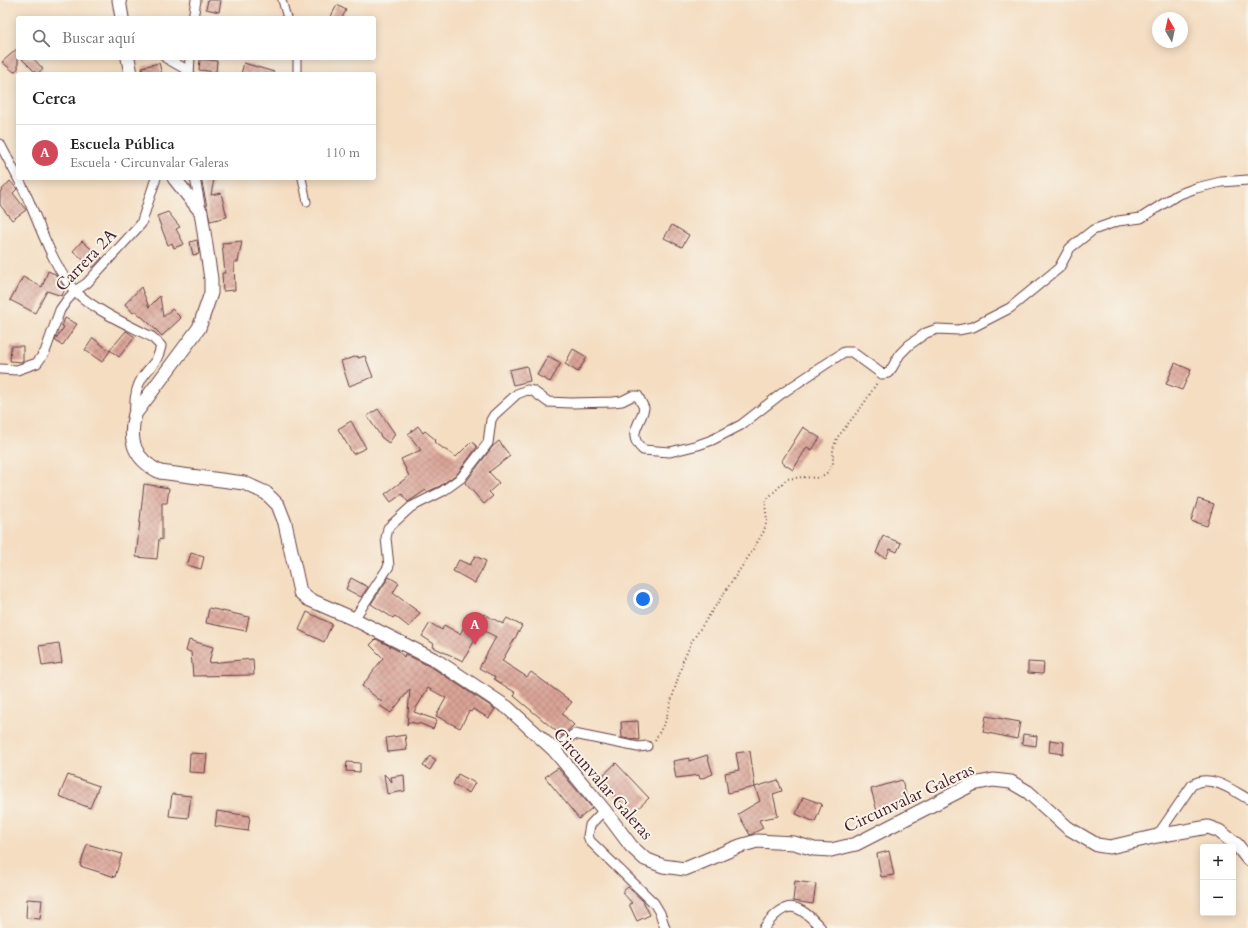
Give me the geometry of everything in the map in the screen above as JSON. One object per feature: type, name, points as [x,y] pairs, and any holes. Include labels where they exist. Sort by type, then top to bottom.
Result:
[{"type":"main road","points":[[119,0],[122,16]]},
{"type":"main road","points":[[128,60],[131,72]]},
{"type":"main road","points":[[134,414],[191,340],[199,328],[208,304],[211,279],[201,212],[176,180]]},
{"type":"main road","name":"Circunvalar Galeras","points":[[134,414],[131,429],[133,445],[139,456],[150,467],[160,472],[244,483],[266,493],[278,505],[285,523],[300,592],[308,599],[354,619],[437,661],[508,708],[554,750],[645,860],[674,869],[686,870],[740,846],[757,841],[794,843],[814,849],[831,850],[856,844],[973,784],[993,780],[1010,782],[1028,792],[1068,828],[1097,845],[1110,847],[1157,836],[1208,827],[1219,831],[1237,845],[1248,859]]},
{"type":"street","points":[[193,16],[196,0]]},
{"type":"street","points":[[282,0],[286,16]]},
{"type":"street","points":[[169,60],[189,72]]},
{"type":"street","points":[[190,60],[191,72]]},
{"type":"street","points":[[297,60],[297,72]]},
{"type":"street","points":[[0,144],[16,174]]},
{"type":"street","points":[[19,180],[60,271],[75,291],[86,300],[152,337],[161,346],[158,359],[137,387],[134,414]]},
{"type":"street","name":"Carrera 2A","points":[[0,369],[17,370],[37,363],[45,352],[60,310],[75,291],[88,283],[141,224],[155,180]]},
{"type":"street","points":[[195,180],[201,212]]},
{"type":"street","points":[[302,180],[308,202]]},
{"type":"street","points":[[354,619],[390,566],[386,538],[388,528],[411,507],[443,491],[461,478],[488,443],[491,420],[494,415],[517,394],[527,390],[533,390],[548,402],[571,404],[622,401],[632,396],[638,396],[644,408],[634,431],[635,439],[643,450],[670,452],[698,445],[742,425],[781,394],[844,352],[852,352],[882,374],[888,372],[892,368],[900,354],[909,345],[926,333],[937,329],[958,330],[973,327],[1010,308],[1059,268],[1070,248],[1093,230],[1118,221],[1141,218],[1177,195],[1196,188],[1221,182],[1248,180]]},
{"type":"street","points":[[554,750],[574,734],[638,747],[647,746]]},
{"type":"street","points":[[1157,836],[1192,785],[1198,781],[1206,780],[1217,782],[1248,799]]},
{"type":"street","points":[[604,810],[590,825],[588,836],[590,841],[654,903],[660,913],[665,928]]},
{"type":"street","points":[[764,928],[782,909],[799,908],[807,912],[821,928]]},
{"type":"path","points":[[647,746],[659,735],[665,722],[683,661],[692,640],[749,556],[764,531],[767,520],[766,500],[787,479],[802,477],[819,478],[828,472],[833,464],[833,449],[837,438],[865,402],[882,374]]},
{"type":"building","points":[[208,0],[221,0],[219,12],[206,9]]},
{"type":"building","points":[[337,5],[346,10],[343,16],[331,16]]},
{"type":"building","points":[[16,50],[18,69],[14,72],[2,62]]},
{"type":"building","points":[[23,60],[35,60],[43,69],[39,72],[35,72]]},
{"type":"building","points":[[200,60],[217,61],[216,72],[199,70]]},
{"type":"building","points":[[159,63],[161,72],[143,72],[142,67]]},
{"type":"building","points":[[244,63],[274,72],[242,72]]},
{"type":"building","points":[[201,180],[214,180],[211,195],[221,193],[227,217],[210,221]]},
{"type":"building","points":[[10,181],[17,189],[13,193],[26,210],[12,220],[0,205],[0,192]]},
{"type":"building","points":[[168,212],[180,227],[176,229],[184,244],[174,248],[172,243],[168,245],[157,216]]},
{"type":"building","points":[[672,225],[689,235],[682,247],[664,238]]},
{"type":"building","points":[[197,240],[199,254],[193,255],[190,242]]},
{"type":"building","points":[[82,241],[102,258],[93,268],[73,251]]},
{"type":"building","points":[[242,241],[238,262],[234,262],[235,290],[223,291],[222,273],[225,273],[222,243]]},
{"type":"building","points":[[48,271],[55,274],[65,288],[62,296],[47,291],[35,313],[10,300],[23,277],[42,287]]},
{"type":"building","points":[[141,287],[149,307],[160,296],[163,317],[172,309],[181,318],[162,336],[135,311],[133,313],[125,304]]},
{"type":"building","points":[[65,318],[77,324],[62,346],[55,340],[64,327],[62,326]]},
{"type":"building","points":[[126,331],[135,337],[119,357],[110,350]]},
{"type":"building","points":[[93,338],[110,351],[102,362],[85,350]]},
{"type":"building","points":[[11,346],[23,346],[23,362],[10,361]]},
{"type":"building","points":[[573,349],[587,357],[578,372],[565,364]]},
{"type":"building","points":[[358,356],[358,358],[365,356],[373,377],[349,386],[341,361]]},
{"type":"building","points":[[548,356],[561,363],[550,382],[537,375]]},
{"type":"building","points":[[1175,363],[1191,370],[1182,390],[1166,384]]},
{"type":"building","points":[[527,366],[530,381],[513,385],[509,370]]},
{"type":"building","points":[[378,409],[395,434],[389,443],[382,438],[367,416]]},
{"type":"building","points":[[351,421],[366,448],[353,454],[338,429]]},
{"type":"building","points":[[418,426],[423,433],[425,431],[436,440],[434,442],[456,457],[472,441],[477,447],[457,474],[440,486],[427,492],[426,490],[408,502],[402,494],[391,502],[385,494],[409,476],[401,459],[421,450],[408,434]]},
{"type":"building","points":[[803,427],[820,438],[812,450],[807,447],[793,470],[781,462]]},
{"type":"building","points":[[499,441],[510,456],[489,472],[499,483],[489,492],[493,496],[484,504],[465,483],[493,446]]},
{"type":"building","points":[[144,484],[169,488],[167,503],[162,503],[162,540],[159,539],[157,559],[136,557]]},
{"type":"building","points":[[1198,499],[1214,504],[1207,526],[1191,521]]},
{"type":"building","points":[[883,536],[901,543],[897,552],[890,549],[886,558],[876,553]]},
{"type":"building","points":[[191,553],[204,557],[201,569],[187,565]]},
{"type":"building","points":[[475,556],[486,561],[475,583],[453,571],[459,560],[470,565]]},
{"type":"building","points":[[389,577],[399,583],[393,593],[420,613],[409,627],[395,616],[393,618],[371,604]]},
{"type":"building","points":[[351,578],[368,587],[361,597],[346,589]]},
{"type":"building","points":[[209,608],[249,617],[246,631],[206,623]]},
{"type":"building","points":[[307,612],[332,624],[324,642],[299,630]]},
{"type":"building","points":[[484,614],[503,624],[507,618],[522,626],[502,661],[527,677],[531,672],[572,702],[562,714],[574,725],[562,736],[514,696],[516,693],[494,679],[495,677],[479,668],[496,637],[481,629],[463,661],[433,647],[434,644],[422,636],[430,623],[442,630],[444,625],[460,634],[467,621],[478,627]]},
{"type":"building","points":[[376,639],[397,650],[404,657],[405,654],[433,668],[495,709],[489,718],[473,709],[471,712],[469,711],[460,728],[436,716],[446,698],[428,688],[414,712],[437,720],[433,729],[421,724],[408,722],[407,725],[410,689],[391,713],[379,705],[382,702],[362,686],[383,658],[370,645]]},
{"type":"building","points":[[189,640],[213,647],[209,663],[253,659],[254,675],[193,676],[191,652],[186,651]]},
{"type":"building","points":[[59,643],[62,663],[42,666],[39,646]]},
{"type":"building","points":[[1028,662],[1044,663],[1043,674],[1028,673]]},
{"type":"building","points":[[986,716],[1020,722],[1017,739],[983,732]]},
{"type":"building","points":[[638,721],[639,740],[622,738],[621,722]]},
{"type":"building","points":[[1023,734],[1037,736],[1036,746],[1022,744]]},
{"type":"building","points":[[405,735],[407,750],[388,752],[386,738]]},
{"type":"building","points":[[1050,740],[1064,742],[1063,754],[1049,752]]},
{"type":"building","points":[[750,751],[755,787],[728,793],[725,773],[739,770],[736,753]]},
{"type":"building","points":[[190,753],[207,754],[205,773],[189,772]]},
{"type":"building","points":[[707,755],[713,774],[700,779],[699,775],[676,778],[673,761],[689,758],[689,761]]},
{"type":"building","points":[[430,756],[436,760],[430,770],[423,766]]},
{"type":"building","points":[[347,762],[360,763],[360,772],[346,771]]},
{"type":"building","points":[[616,763],[649,798],[632,814],[599,779]]},
{"type":"building","points":[[558,768],[592,808],[579,819],[545,777]]},
{"type":"building","points":[[384,774],[392,782],[391,777],[404,775],[405,791],[387,794]]},
{"type":"building","points":[[458,774],[475,783],[469,793],[453,784]]},
{"type":"building","points":[[68,775],[99,786],[90,808],[59,796]]},
{"type":"building","points":[[778,780],[782,791],[773,794],[778,816],[759,820],[763,828],[750,835],[738,814],[760,801],[755,787]]},
{"type":"building","points":[[902,780],[908,802],[877,811],[871,789]]},
{"type":"building","points":[[172,794],[191,796],[188,818],[169,816]]},
{"type":"building","points":[[803,797],[822,804],[815,822],[796,814]]},
{"type":"building","points":[[217,811],[250,816],[248,831],[215,826]]},
{"type":"building","points":[[87,844],[122,854],[115,877],[80,866]]},
{"type":"building","points":[[889,851],[894,875],[881,877],[877,854]]},
{"type":"building","points":[[795,881],[816,884],[813,904],[793,901]]},
{"type":"building","points":[[628,887],[643,901],[650,915],[637,921],[629,904],[632,903],[622,892]]},
{"type":"building","points":[[27,899],[42,900],[40,919],[26,918]]},
{"type":"place","name":"Escuela Pública","points":[[475,645]]}]
